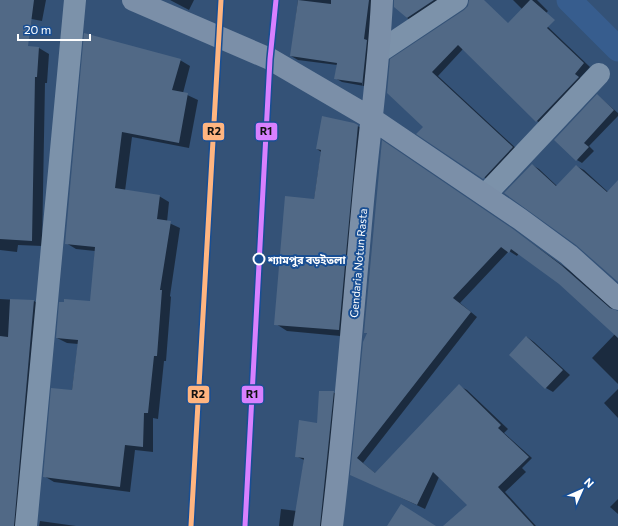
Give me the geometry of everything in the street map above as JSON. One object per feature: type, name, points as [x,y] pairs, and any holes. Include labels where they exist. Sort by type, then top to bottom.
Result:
[{"type":"main road","points":[[133,0],[270,59],[371,118],[485,195],[569,255],[618,299]]},
{"type":"main road","name":"Gendaria Notun Rasta","points":[[332,526],[346,395],[371,118],[380,52],[382,0]]},
{"type":"street","points":[[26,526],[75,0]]},
{"type":"street","points":[[380,52],[456,0]]},
{"type":"street","points":[[485,195],[599,74]]},
{"type":"building","points":[[0,0],[34,0],[28,46],[39,47],[37,77],[35,77],[32,241],[0,239]]},
{"type":"building","points":[[298,0],[331,4],[331,0],[369,0],[364,39],[367,40],[362,83],[334,79],[337,63],[290,56]]},
{"type":"building","points":[[394,0],[434,0],[407,18],[394,7]]},
{"type":"building","points":[[469,0],[484,0],[508,23],[530,0],[532,0],[555,20],[547,28],[584,63],[575,74],[579,77],[536,122],[458,45],[432,72],[513,147],[483,179],[416,134],[423,127],[387,93],[390,59],[464,10],[468,6]]},
{"type":"building","points":[[84,33],[181,59],[172,90],[188,93],[179,143],[122,132],[115,188],[160,195],[157,219],[171,221],[160,290],[162,290],[157,356],[154,356],[148,413],[144,413],[143,447],[125,445],[120,487],[43,477],[51,388],[72,390],[78,340],[56,338],[59,302],[64,302],[64,299],[90,301],[95,247],[65,244]]},
{"type":"building","points":[[597,94],[614,110],[584,143],[589,147],[576,161],[554,140]]},
{"type":"building","points":[[322,116],[358,125],[339,330],[274,325],[285,196],[314,199],[321,150],[316,149]]},
{"type":"building","points":[[382,140],[513,229],[561,265],[610,308],[618,311],[618,338],[559,284],[511,249],[509,253],[501,247],[453,298],[471,312],[357,458],[375,473],[459,384],[501,425],[498,428],[529,457],[498,487],[534,526],[443,526],[467,505],[433,472],[417,505],[350,475],[363,342],[367,333],[364,333]]},
{"type":"building","points":[[532,164],[556,186],[576,165],[607,192],[618,180],[618,282],[576,245],[504,193]]},
{"type":"building","points":[[10,299],[34,300],[14,526],[0,526],[0,336],[8,337]]},
{"type":"building","points":[[526,336],[563,370],[545,389],[509,355]]},
{"type":"building","points":[[319,391],[334,391],[320,526],[293,526],[304,458],[295,457],[299,420],[317,423]]},
{"type":"building","points":[[401,504],[436,526],[387,526]]},
{"type":"waterway","points":[[569,0],[618,49]]},
{"type":"transit line","name":"R2","points":[[191,526],[221,0]]},
{"type":"transit line","name":"R1","points":[[245,526],[270,59],[276,0]]},
{"type":"place","name":"শ্যামপুর বড়ইতলা","points":[[259,259]]}]
